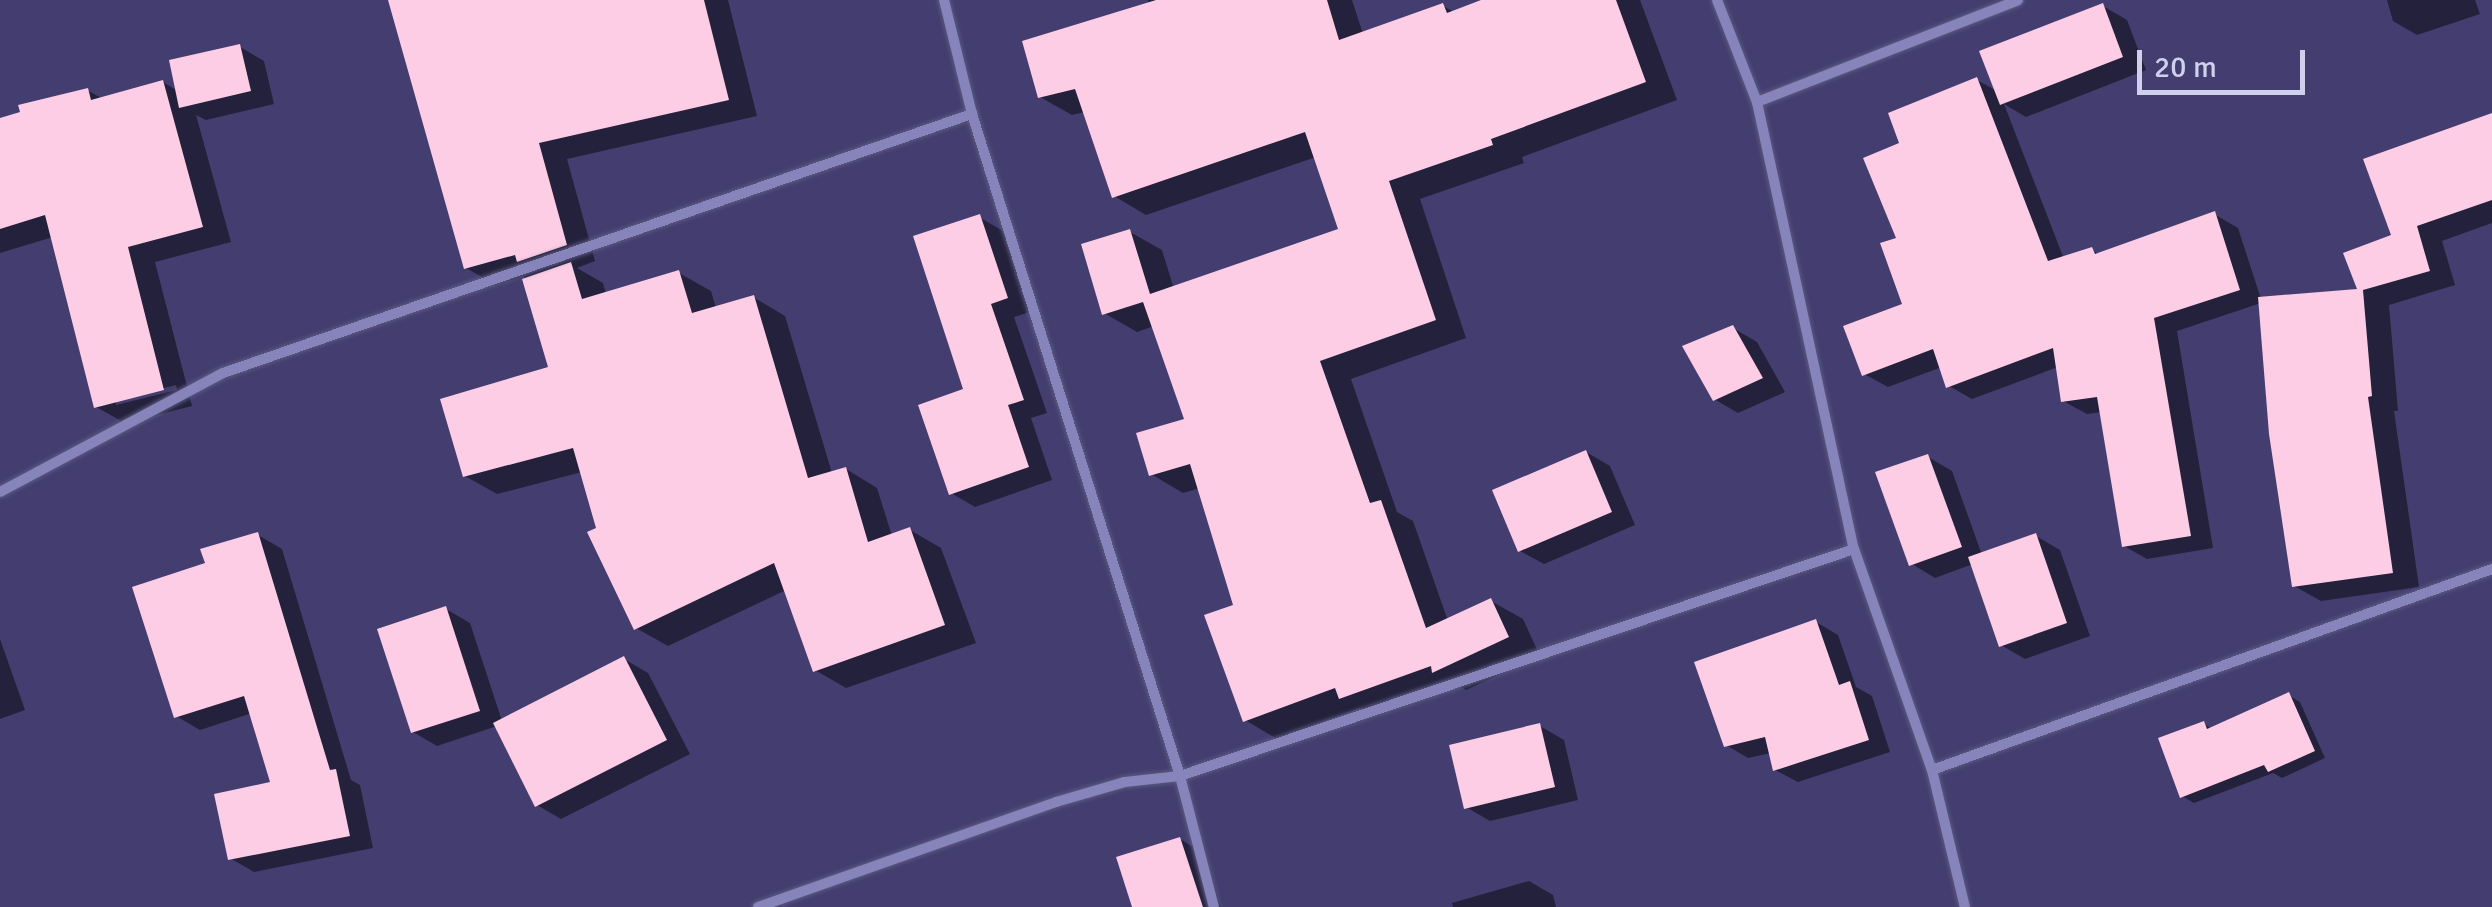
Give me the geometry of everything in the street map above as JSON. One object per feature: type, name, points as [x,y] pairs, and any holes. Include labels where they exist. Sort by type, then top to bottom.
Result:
[{"type":"street","points":[[944,0],[972,114],[1180,776],[1214,907]]},
{"type":"street","points":[[1717,0],[1757,102],[1854,549],[1932,770],[1965,907]]},
{"type":"street","points":[[1757,102],[2018,0]]},
{"type":"street","points":[[0,492],[224,373],[972,114]]},
{"type":"street","points":[[758,907],[1056,802],[1125,782],[1180,776],[1854,549]]},
{"type":"street","points":[[1932,770],[2492,568]]},
{"type":"building","points":[[388,0],[704,0],[729,100],[539,143],[567,245],[517,262],[515,255],[464,269]]},
{"type":"building","points":[[1156,0],[1327,0],[1339,40],[1443,3],[1447,13],[1481,0],[1616,0],[1646,82],[1491,139],[1493,145],[1389,181],[1436,320],[1320,361],[1370,503],[1381,500],[1426,628],[1491,598],[1509,637],[1432,673],[1431,666],[1339,699],[1335,688],[1243,722],[1204,615],[1233,605],[1190,464],[1149,476],[1136,433],[1184,419],[1143,302],[1102,315],[1081,244],[1130,229],[1150,294],[1338,229],[1305,132],[1112,198],[1075,89],[1038,98],[1022,41]]},
{"type":"building","points":[[2103,3],[2123,57],[2000,105],[1979,51]]},
{"type":"building","points":[[240,44],[251,91],[179,108],[169,60]]},
{"type":"building","points":[[1977,77],[2048,261],[2092,247],[2095,254],[2215,211],[2240,290],[2154,318],[2191,536],[2122,547],[2097,397],[2061,402],[2053,348],[1946,388],[1933,349],[1862,376],[1843,326],[1902,304],[1880,243],[1896,238],[1863,158],[1899,143],[1888,113]]},
{"type":"building","points":[[163,80],[203,227],[128,247],[164,390],[94,408],[45,215],[0,229],[0,118],[20,112],[18,105],[88,88],[91,100]]},
{"type":"building","points":[[2492,113],[2492,200],[2417,226],[2430,271],[2363,290],[2372,396],[2368,397],[2393,573],[2292,587],[2269,434],[2258,297],[2357,289],[2343,253],[2391,235],[2363,159]]},
{"type":"building","points":[[980,214],[1008,298],[991,304],[1024,400],[1008,405],[1029,467],[949,495],[918,405],[963,389],[913,236]]},
{"type":"building","points":[[571,262],[582,299],[679,270],[692,313],[754,295],[808,478],[846,467],[868,542],[910,527],[945,625],[813,672],[774,563],[634,630],[587,532],[596,528],[573,448],[463,477],[440,399],[548,367],[522,279]]},
{"type":"building","points":[[1733,325],[1763,378],[1713,401],[1682,346]]},
{"type":"building","points":[[1586,450],[1612,512],[1518,552],[1492,490]]},
{"type":"building","points":[[1928,454],[1962,547],[1909,566],[1875,472]]},
{"type":"building","points":[[258,532],[330,770],[336,769],[350,836],[228,860],[214,794],[270,782],[244,696],[174,718],[132,587],[205,563],[200,549]]},
{"type":"building","points":[[2036,533],[2067,623],[1999,647],[1968,557]]},
{"type":"building","points":[[446,606],[480,711],[411,733],[377,629]]},
{"type":"building","points":[[1816,619],[1839,685],[1850,681],[1869,740],[1773,771],[1765,737],[1724,747],[1694,662]]},
{"type":"building","points":[[624,656],[667,740],[535,807],[493,723]]},
{"type":"building","points":[[2289,692],[2315,751],[2268,772],[2264,765],[2180,798],[2158,738],[2204,721],[2207,729]]},
{"type":"building","points":[[1540,723],[1555,787],[1464,809],[1449,745]]},
{"type":"building","points":[[1180,837],[1203,907],[1132,907],[1116,857]]}]
